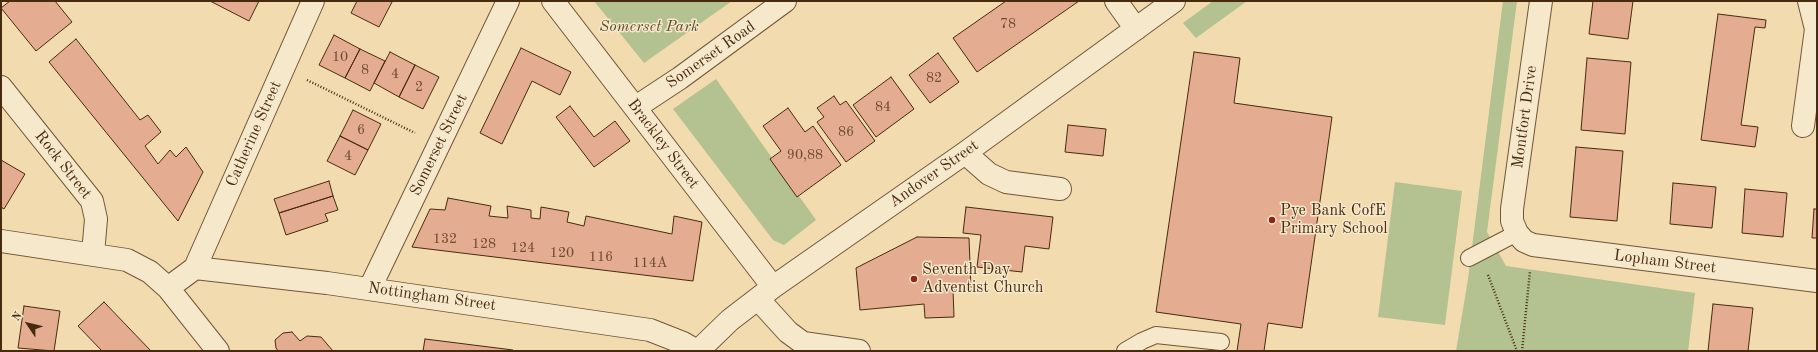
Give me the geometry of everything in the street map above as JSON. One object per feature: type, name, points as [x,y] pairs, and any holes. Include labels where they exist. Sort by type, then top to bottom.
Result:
[{"type":"street","name":"Catherine Street","points":[[195,268],[313,1]]},
{"type":"street","name":"Somerset Street","points":[[370,288],[508,1]]},
{"type":"street","name":"Brackley Street","points":[[553,1],[636,107],[765,293]]},
{"type":"street","name":"Somerset Road","points":[[636,107],[680,78],[785,1]]},
{"type":"street","points":[[1116,1],[1136,29]]},
{"type":"street","name":"Andover Street","points":[[698,351],[730,320],[765,293],[964,153],[1174,1]]},
{"type":"street","name":"Montfort Drive","points":[[1525,239],[1512,221],[1512,208],[1541,1]]},
{"type":"street","points":[[1803,126],[1817,29],[1809,1]]},
{"type":"street","name":"Rock Street","points":[[1,87],[92,201],[96,219],[93,254]]},
{"type":"street","points":[[964,153],[989,174],[1006,182],[1060,189]]},
{"type":"street","name":"Lopham Street","points":[[1525,239],[1817,281]]},
{"type":"street","points":[[1,241],[127,260],[150,272],[168,288],[218,351]]},
{"type":"street","points":[[168,288],[195,268]]},
{"type":"street","name":"Nottingham Street","points":[[195,268],[370,288],[650,330],[684,343],[698,351]]},
{"type":"street","points":[[765,293],[788,332],[803,343],[859,351]]},
{"type":"lane","points":[[1474,256],[1525,239]]},
{"type":"lane","points":[[1125,351],[1142,340],[1156,336],[1222,342]]},
{"type":"path","points":[[283,68],[439,145]]},
{"type":"path","points":[[1522,351],[1525,239]]},
{"type":"path","points":[[1474,256],[1517,351]]},
{"type":"green space","name":"Somerset Park","points":[[594,1],[732,1],[644,63]]},
{"type":"green space","points":[[1213,1],[1247,1],[1196,38],[1183,23]]},
{"type":"green space","points":[[1503,1],[1517,1],[1487,232],[1506,266],[1695,293],[1688,351],[1456,351],[1468,279]]},
{"type":"green space","points":[[716,79],[816,220],[784,245],[773,240],[673,109]]},
{"type":"green space","points":[[1395,182],[1462,191],[1445,325],[1378,317]]},
{"type":"building","points":[[10,1],[55,1],[72,22],[36,51],[1,8]]},
{"type":"building","points":[[210,1],[259,1],[249,21]]},
{"type":"building","points":[[357,1],[392,2],[379,27],[351,13]]},
{"type":"building","points":[[1006,1],[1079,1],[977,72],[953,38]]},
{"type":"building","points":[[1593,1],[1633,1],[1628,39],[1589,34]]},
{"type":"building","points":[[1718,14],[1766,20],[1765,28],[1755,27],[1741,125],[1758,127],[1755,147],[1701,140]]},
{"type":"building","points":[[334,35],[360,49],[345,78],[319,65]]},
{"type":"building","points":[[76,39],[140,120],[148,115],[161,132],[145,146],[158,164],[170,150],[176,157],[186,147],[203,172],[178,221],[49,62]]},
{"type":"building","points":[[521,48],[571,72],[560,95],[532,81],[502,144],[480,133]]},
{"type":"building","points":[[360,49],[385,61],[370,91],[345,78]]},
{"type":"building","points":[[390,52],[415,65],[399,97],[374,83]]},
{"type":"building","points":[[1194,52],[1240,58],[1234,103],[1332,117],[1302,328],[1268,323],[1264,351],[1237,351],[1241,324],[1156,312]]},
{"type":"building","points":[[938,53],[959,82],[930,103],[909,75]]},
{"type":"building","points":[[1587,58],[1631,62],[1625,134],[1581,130]]},
{"type":"building","points":[[415,65],[439,77],[423,109],[399,97]]},
{"type":"building","points":[[891,77],[914,109],[876,137],[853,105]]},
{"type":"building","points":[[834,96],[840,105],[846,101],[875,141],[846,162],[817,122],[824,117],[817,108]]},
{"type":"building","points":[[570,106],[594,137],[615,121],[630,141],[594,167],[556,117]]},
{"type":"building","points":[[788,108],[805,132],[813,126],[841,165],[797,197],[770,159],[781,151],[763,126]]},
{"type":"building","points":[[353,110],[381,124],[368,150],[340,136]]},
{"type":"building","points":[[1068,125],[1106,129],[1103,156],[1065,152]]},
{"type":"building","points":[[340,136],[368,150],[355,175],[327,161]]},
{"type":"building","points":[[1576,147],[1623,151],[1617,221],[1570,217]]},
{"type":"building","points":[[1,160],[25,174],[4,209],[1,207]]},
{"type":"building","points":[[329,181],[333,196],[279,213],[274,199]]},
{"type":"building","points":[[1673,183],[1716,187],[1712,228],[1670,224]]},
{"type":"building","points":[[1745,189],[1787,193],[1783,237],[1742,233]]},
{"type":"building","points":[[333,196],[338,210],[325,214],[328,221],[286,235],[279,213]]},
{"type":"building","points":[[448,198],[491,206],[489,216],[508,218],[507,206],[531,210],[531,218],[540,219],[541,207],[569,212],[567,222],[584,226],[586,216],[672,234],[674,216],[702,222],[693,281],[412,247],[430,209],[445,210]]},
{"type":"building","points":[[966,207],[1053,217],[1049,249],[1025,246],[1022,272],[977,267],[981,235],[963,233]]},
{"type":"building","points":[[1814,209],[1817,209],[1817,238],[1812,238]]},
{"type":"building","name":"Seventh Day Adventist Church","points":[[917,237],[969,238],[971,289],[953,290],[954,317],[925,318],[924,304],[860,310],[856,268]]},
{"type":"building","points":[[104,302],[151,351],[102,351],[78,326]]},
{"type":"building","points":[[1713,304],[1753,308],[1748,351],[1708,351]]},
{"type":"building","points":[[24,306],[60,311],[54,351],[18,348]]},
{"type":"building","points":[[292,332],[300,341],[307,336],[321,337],[333,351],[278,351],[275,340],[283,333]]},
{"type":"building","points":[[425,339],[513,350],[513,351],[423,351]]},
{"type":"place","name":"Pye Bank CofE Primary School","points":[[1272,220]]},
{"type":"place","name":"Seventh Day Adventist Church","points":[[914,279]]}]
